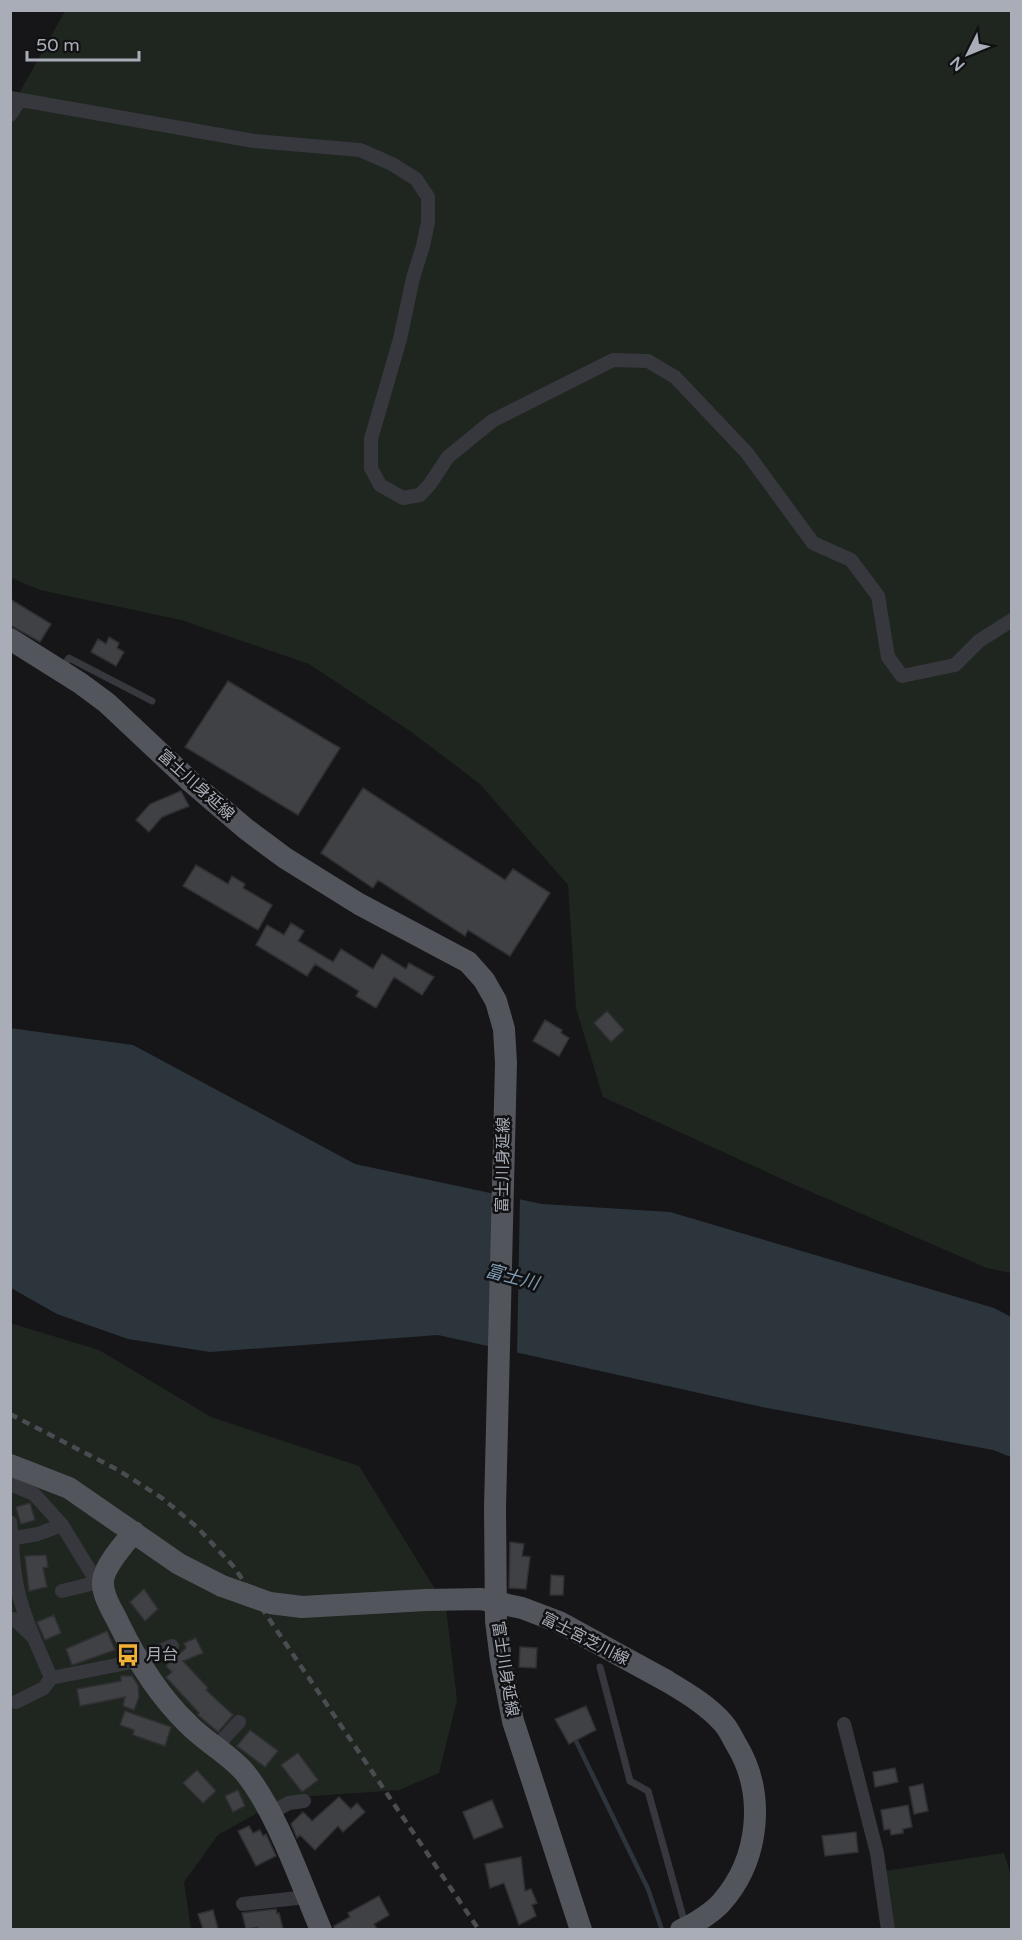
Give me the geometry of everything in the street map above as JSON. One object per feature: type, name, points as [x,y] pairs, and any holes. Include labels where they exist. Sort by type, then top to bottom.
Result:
[{"type":"main road","name":"富士川身延線","points":[[10,639],[107,703],[191,782],[246,829],[285,858],[359,904],[468,963],[484,980],[496,1001],[504,1029],[506,1063],[495,1508],[496,1621],[513,1721],[581,1929]]},
{"type":"main road","name":"富士宮芝川線","points":[[10,1466],[69,1488],[179,1564],[222,1586],[270,1603],[302,1607],[481,1599],[522,1608],[559,1622],[693,1697],[724,1724],[744,1757],[755,1793],[756,1816],[751,1848],[721,1903],[687,1927]]},
{"type":"main road","points":[[134,1532],[112,1560],[103,1581],[107,1601],[137,1661],[168,1704],[188,1725],[244,1772],[258,1791],[321,1929]]},
{"type":"street","points":[[10,115],[15,99],[254,141],[360,150],[392,164],[416,179],[428,197],[426,230],[400,339],[370,439],[371,468],[380,485],[403,498],[420,495],[448,457],[492,421],[613,360],[648,361],[675,377],[747,453],[813,543],[851,560],[878,596],[888,657],[902,676],[955,665],[979,641],[1011,620]]},
{"type":"street","points":[[10,1484],[33,1494],[62,1525],[92,1574],[103,1581]]},
{"type":"street","points":[[10,1522],[11,1552],[18,1591],[51,1677]]},
{"type":"street","points":[[12,1538],[62,1525]]},
{"type":"street","points":[[62,1591],[103,1581]]},
{"type":"street","points":[[10,1620],[14,1619],[35,1639]]},
{"type":"street","points":[[16,1702],[44,1688],[51,1677],[137,1661],[172,1646]]},
{"type":"street","points":[[215,1748],[239,1722]]},
{"type":"street","points":[[844,1724],[877,1853],[888,1929]]},
{"type":"street","points":[[270,1813],[289,1803],[304,1801]]},
{"type":"street","points":[[243,1904],[307,1896]]},
{"type":"lane","points":[[60,670],[69,658],[152,701]]},
{"type":"lane","points":[[600,1667],[630,1781],[648,1791],[687,1927]]},
{"type":"shaded area","points":[[65,11],[1011,11],[1011,1273],[987,1268],[795,1185],[603,1097],[576,1008],[568,885],[480,784],[410,731],[309,664],[181,620],[40,590],[11,578],[11,108]]},
{"type":"shaded area","points":[[10,1323],[99,1350],[211,1417],[359,1466],[446,1607],[457,1700],[439,1773],[399,1790],[284,1798],[218,1835],[184,1882],[191,1929],[11,1929]]},
{"type":"shaded area","points":[[1004,1853],[1011,1876],[1011,1929],[893,1929],[884,1871]]},
{"type":"water","name":"富士川","points":[[10,1028],[133,1045],[355,1164],[542,1204],[670,1212],[994,1308],[1011,1317],[1011,1457],[993,1450],[762,1407],[438,1335],[210,1352],[128,1339],[57,1314],[11,1288]]},
{"type":"pier","points":[[494,1191],[520,1196],[517,1356],[489,1350]]},
{"type":"building","points":[[10,599],[51,624],[40,642],[10,625]]},
{"type":"building","points":[[109,637],[119,643],[117,648],[124,652],[116,666],[91,652],[98,639],[106,644]]},
{"type":"building","points":[[228,681],[340,748],[298,815],[185,747]]},
{"type":"building","points":[[363,788],[505,880],[513,869],[550,893],[510,956],[468,930],[465,936],[378,880],[373,888],[321,853]]},
{"type":"building","points":[[181,791],[189,806],[162,817],[149,832],[136,820],[150,804]]},
{"type":"building","points":[[196,865],[228,884],[232,876],[245,884],[243,888],[272,905],[258,930],[183,886]]},
{"type":"building","points":[[291,923],[304,931],[298,941],[333,962],[341,949],[373,969],[382,954],[406,969],[409,963],[434,977],[422,995],[394,977],[376,1008],[356,996],[359,991],[315,964],[307,976],[256,945],[267,925],[284,935]]},
{"type":"building","points":[[607,1011],[624,1030],[611,1042],[594,1023]]},
{"type":"building","points":[[545,1020],[562,1030],[561,1033],[569,1038],[559,1056],[533,1041]]},
{"type":"building","points":[[30,1503],[35,1520],[21,1524],[16,1507]]},
{"type":"building","points":[[510,1542],[524,1544],[522,1556],[530,1557],[526,1589],[509,1588]]},
{"type":"building","points":[[46,1555],[48,1567],[43,1568],[47,1587],[29,1591],[25,1556]]},
{"type":"building","points":[[551,1575],[564,1576],[563,1595],[550,1595]]},
{"type":"building","points":[[144,1589],[158,1609],[145,1621],[130,1602]]},
{"type":"building","points":[[54,1615],[61,1633],[45,1640],[37,1622]]},
{"type":"building","points":[[107,1631],[115,1650],[72,1665],[66,1649]]},
{"type":"building","points":[[196,1638],[203,1653],[183,1661],[208,1688],[206,1690],[233,1715],[218,1732],[198,1715],[199,1713],[166,1677],[172,1672],[166,1666],[186,1648],[184,1643]]},
{"type":"building","points":[[520,1647],[537,1648],[536,1668],[519,1667]]},
{"type":"building","points":[[121,1676],[132,1676],[138,1685],[139,1697],[134,1710],[123,1706],[125,1697],[80,1706],[77,1689],[121,1681]]},
{"type":"building","points":[[586,1706],[596,1730],[569,1744],[555,1719]]},
{"type":"building","points":[[125,1711],[171,1727],[165,1746],[133,1735],[134,1730],[120,1725]]},
{"type":"building","points":[[250,1730],[278,1751],[265,1767],[237,1746]]},
{"type":"building","points":[[298,1753],[318,1780],[302,1792],[281,1765]]},
{"type":"building","points":[[895,1768],[898,1782],[875,1787],[873,1772]]},
{"type":"building","points":[[197,1770],[216,1791],[203,1803],[183,1783]]},
{"type":"building","points":[[923,1784],[928,1811],[914,1814],[909,1787]]},
{"type":"building","points":[[238,1790],[245,1806],[233,1812],[225,1796]]},
{"type":"building","points":[[339,1797],[351,1809],[357,1803],[365,1812],[343,1832],[338,1826],[315,1850],[300,1835],[297,1838],[291,1824],[303,1812],[312,1821]]},
{"type":"building","points":[[492,1800],[503,1827],[474,1839],[463,1812]]},
{"type":"building","points":[[908,1805],[912,1827],[903,1829],[903,1833],[891,1835],[890,1829],[884,1830],[881,1810]]},
{"type":"building","points":[[249,1826],[253,1833],[260,1830],[263,1836],[266,1834],[276,1856],[256,1866],[238,1831]]},
{"type":"building","points":[[856,1832],[858,1852],[825,1856],[822,1836]]},
{"type":"building","points":[[521,1857],[525,1891],[531,1889],[537,1903],[532,1905],[536,1916],[519,1925],[504,1883],[490,1888],[485,1864]]},
{"type":"building","points":[[379,1896],[389,1915],[374,1924],[377,1929],[334,1929],[334,1926],[350,1917],[348,1913]]},
{"type":"building","points":[[276,1909],[283,1929],[259,1929],[258,1927],[246,1929],[242,1913]]},
{"type":"building","points":[[213,1910],[218,1929],[203,1929],[198,1914]]},
{"type":"waterway","points":[[576,1741],[648,1889],[662,1930]]},
{"type":"railway","points":[[10,1414],[118,1470],[162,1498],[197,1527],[234,1567],[479,1930]]},
{"type":"place","name":"月台","points":[[128,1655]]}]
